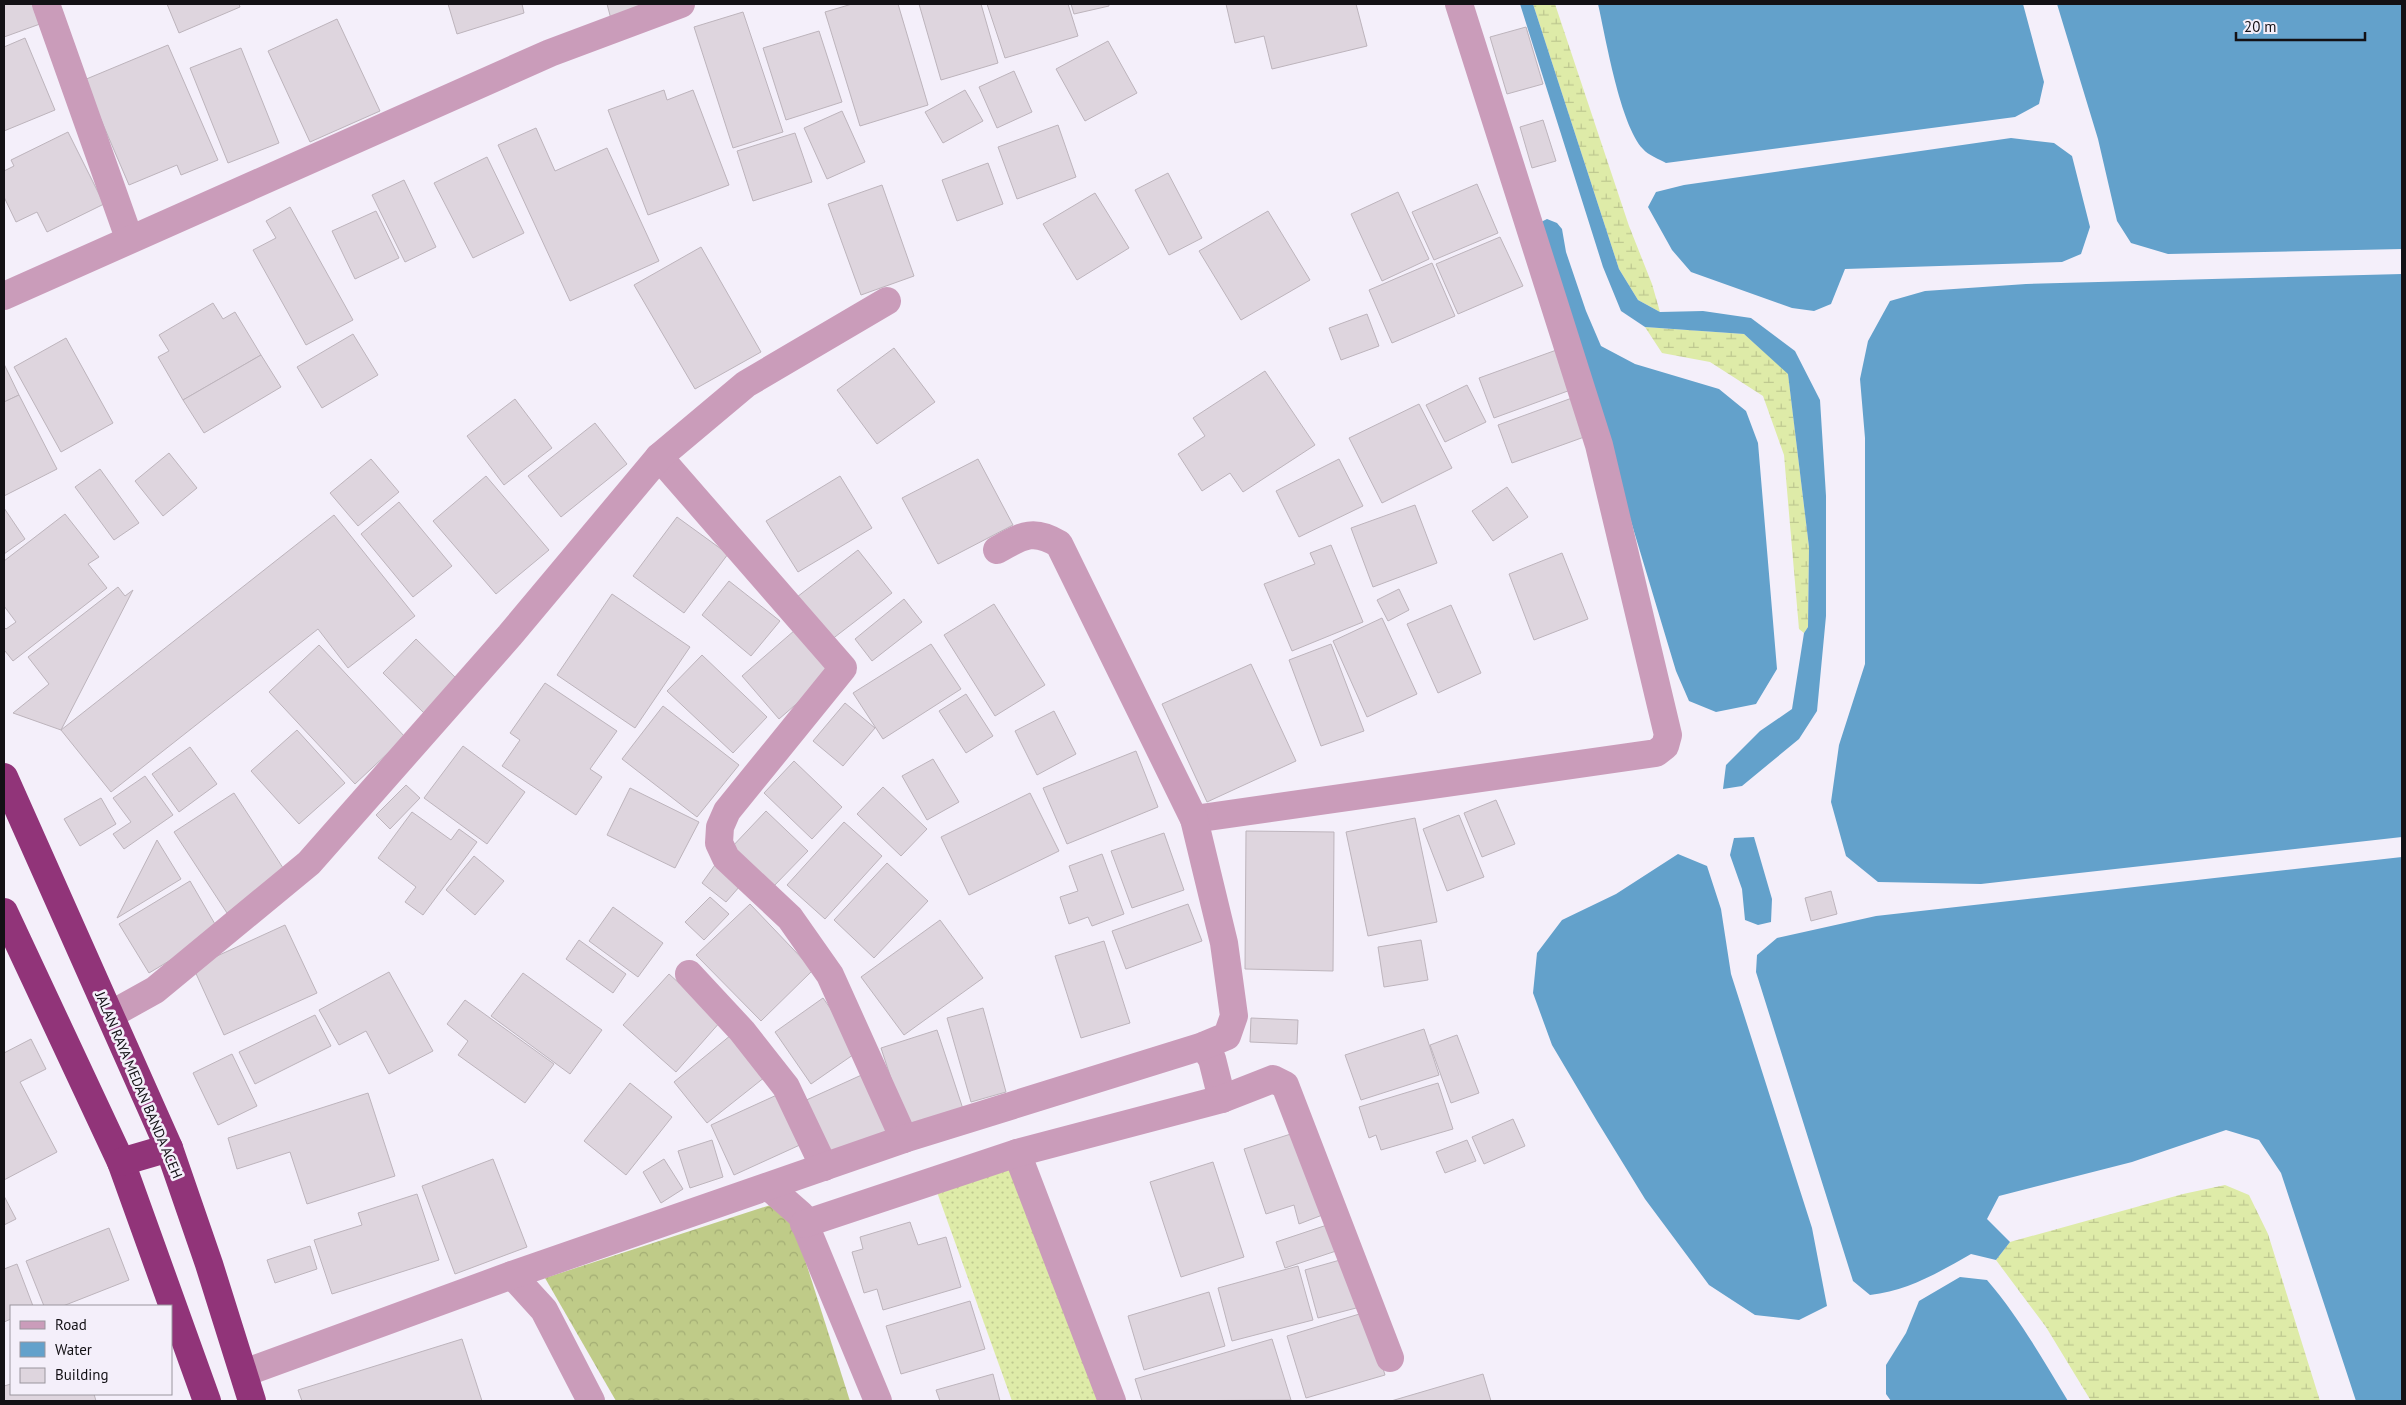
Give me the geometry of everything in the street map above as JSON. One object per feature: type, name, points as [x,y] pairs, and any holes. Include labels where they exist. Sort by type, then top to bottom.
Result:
[{"type":"highway","name":"JALAN RAYA MEDAN BANDA ACEH","points":[[4,777],[169,1148],[252,1401]]},
{"type":"highway","points":[[4,912],[122,1162],[207,1401]]},
{"type":"highway","points":[[122,1162],[169,1148]]},
{"type":"street","points":[[46,4],[129,238]]},
{"type":"street","points":[[4,296],[129,238],[550,53],[681,4]]},
{"type":"street","points":[[1194,819],[1656,753],[1665,746],[1668,735],[1599,445],[1459,4]]},
{"type":"street","points":[[110,1015],[155,990],[310,863],[510,635],[658,456],[746,384],[887,301]]},
{"type":"street","points":[[658,456],[842,668],[727,811],[720,827],[719,842],[726,858],[790,918],[830,975],[904,1139]]},
{"type":"street","points":[[790,1207],[824,1167],[904,1139],[1208,1053],[1227,1036],[1234,1016],[1224,943],[1194,819],[1059,544],[1044,535],[1022,537],[997,550]]},
{"type":"street","points":[[689,974],[742,1031],[786,1087],[824,1167]]},
{"type":"street","points":[[1208,1053],[1221,1096]]},
{"type":"street","points":[[244,1373],[528,1292],[790,1207],[1018,1153],[1221,1096],[1273,1079],[1285,1085],[1390,1358]]},
{"type":"street","points":[[1018,1153],[1112,1401]]},
{"type":"street","points":[[790,1207],[878,1401]]},
{"type":"street","points":[[528,1292],[591,1401]]},
{"type":"green space","points":[[1533,4],[1555,4],[1629,226],[1652,284],[1660,312],[1638,300],[1619,269]]},
{"type":"green space","points":[[1645,327],[1744,334],[1788,373],[1809,547],[1808,627],[1804,633],[1799,629],[1784,455],[1763,396],[1710,362],[1662,353]]},
{"type":"green space","points":[[1009,1168],[1108,1401],[1012,1401],[937,1192]]},
{"type":"green space","points":[[2225,1185],[2249,1195],[2268,1234],[2320,1401],[2091,1401],[2046,1327],[1996,1260],[2010,1242],[2183,1194]]},
{"type":"green space","points":[[786,1200],[850,1401],[616,1401],[545,1278]]},
{"type":"water","points":[[1520,4],[1533,4],[1619,269],[1638,300],[1660,312],[1703,311],[1751,318],[1795,351],[1820,400],[1826,496],[1826,616],[1817,711],[1799,739],[1742,786],[1723,789],[1726,765],[1760,731],[1792,709],[1804,633],[1808,627],[1809,547],[1788,374],[1744,334],[1645,327],[1621,311],[1603,267]]},
{"type":"water","points":[[1598,4],[2023,4],[2044,82],[2039,104],[2015,117],[1666,163],[1643,149],[1627,121],[1615,80]]},
{"type":"water","points":[[2057,4],[2402,4],[2402,249],[2168,254],[2131,243],[2117,221],[2098,139]]},
{"type":"water","points":[[2011,138],[2054,143],[2072,156],[2090,227],[2081,254],[2062,262],[1845,269],[1831,304],[1814,311],[1792,308],[1691,272],[1672,250],[1648,207],[1656,192],[1684,185]]},
{"type":"water","points":[[1547,219],[1557,223],[1562,229],[1566,252],[1586,311],[1601,346],[1635,364],[1719,389],[1746,411],[1758,443],[1777,669],[1756,704],[1716,712],[1689,701],[1676,671],[1541,222]]},
{"type":"water","points":[[2402,274],[2402,837],[1981,884],[1878,882],[1846,856],[1831,802],[1839,745],[1865,664],[1865,438],[1860,379],[1868,341],[1890,301],[1925,291],[2026,284]]},
{"type":"water","points":[[1754,837],[1772,899],[1771,922],[1758,925],[1745,920],[1742,889],[1730,855],[1734,838]]},
{"type":"water","points":[[1678,854],[1707,866],[1721,909],[1731,974],[1812,1228],[1827,1306],[1799,1320],[1755,1315],[1709,1285],[1645,1199],[1597,1121],[1552,1045],[1533,993],[1537,953],[1562,920],[1616,894]]},
{"type":"water","points":[[2402,857],[2402,1401],[2356,1401],[2281,1173],[2259,1140],[2226,1130],[2132,1162],[1999,1196],[1987,1219],[2010,1242],[1996,1260],[1971,1254],[1935,1274],[1910,1285],[1884,1293],[1870,1295],[1853,1281],[1756,972],[1757,955],[1777,938],[1876,916]]},
{"type":"water","points":[[1960,1277],[1987,1280],[2020,1324],[2068,1401],[1891,1401],[1886,1394],[1886,1365],[1906,1333],[1919,1301]]},
{"type":"building","points":[[4,4],[32,4],[40,24],[4,37]]},
{"type":"building","points":[[167,4],[239,4],[240,7],[179,33]]},
{"type":"building","points":[[448,4],[522,4],[524,13],[457,34]]},
{"type":"building","points":[[607,4],[663,4],[611,19]]},
{"type":"building","points":[[852,4],[898,4],[928,105],[860,126],[825,12]]},
{"type":"building","points":[[919,4],[981,4],[998,63],[941,80]]},
{"type":"building","points":[[987,4],[1068,4],[1078,36],[1005,58]]},
{"type":"building","points":[[1071,4],[1109,4],[1109,6],[1074,14]]},
{"type":"building","points":[[1226,4],[1356,4],[1367,46],[1272,69],[1264,36],[1235,43]]},
{"type":"building","points":[[743,12],[783,132],[733,148],[694,27]]},
{"type":"building","points":[[337,19],[380,111],[310,142],[268,51]]},
{"type":"building","points":[[1526,27],[1543,84],[1507,94],[1490,37]]},
{"type":"building","points":[[819,31],[842,102],[786,120],[763,48]]},
{"type":"building","points":[[25,38],[55,110],[4,131],[4,47]]},
{"type":"building","points":[[1108,41],[1137,93],[1085,121],[1056,69]]},
{"type":"building","points":[[168,45],[218,160],[181,175],[177,165],[129,185],[84,80]]},
{"type":"building","points":[[241,48],[279,143],[228,163],[190,68]]},
{"type":"building","points":[[1014,71],[1032,112],[997,128],[979,87]]},
{"type":"building","points":[[664,90],[667,100],[693,90],[729,185],[648,215],[608,110]]},
{"type":"building","points":[[965,90],[983,121],[943,143],[925,112]]},
{"type":"building","points":[[842,111],[865,162],[827,179],[804,128]]},
{"type":"building","points":[[1543,120],[1556,161],[1532,168],[1520,127]]},
{"type":"building","points":[[1058,125],[1076,177],[1017,199],[998,147]]},
{"type":"building","points":[[536,128],[555,171],[607,148],[659,261],[570,301],[498,145]]},
{"type":"building","points":[[68,132],[104,204],[47,232],[37,212],[16,222],[4,197],[4,171],[14,166],[11,160]]},
{"type":"building","points":[[795,133],[812,182],[753,201],[737,151]]},
{"type":"building","points":[[487,157],[524,233],[473,258],[434,183]]},
{"type":"building","points":[[988,163],[1003,204],[957,221],[942,180]]},
{"type":"building","points":[[1168,173],[1202,238],[1169,255],[1135,190]]},
{"type":"building","points":[[404,180],[436,247],[405,262],[372,195]]},
{"type":"building","points":[[1477,184],[1498,233],[1434,260],[1412,212]]},
{"type":"building","points":[[882,185],[914,276],[861,295],[828,204]]},
{"type":"building","points":[[1398,192],[1429,259],[1382,281],[1351,214]]},
{"type":"building","points":[[1095,193],[1129,248],[1077,280],[1043,224]]},
{"type":"building","points":[[290,207],[353,320],[306,345],[253,250],[276,238],[266,221]]},
{"type":"building","points":[[376,211],[399,258],[355,279],[332,231]]},
{"type":"building","points":[[1268,211],[1310,280],[1241,320],[1199,251]]},
{"type":"building","points":[[1500,237],[1523,286],[1458,314],[1436,264]]},
{"type":"building","points":[[701,247],[761,352],[695,389],[634,285]]},
{"type":"building","points":[[1432,263],[1455,316],[1392,343],[1369,290]]},
{"type":"building","points":[[213,303],[223,319],[235,312],[261,355],[183,400],[158,357],[169,351],[159,335]]},
{"type":"building","points":[[1367,314],[1379,346],[1341,360],[1329,328]]},
{"type":"building","points":[[353,334],[378,375],[322,408],[297,367]]},
{"type":"building","points":[[66,338],[113,423],[61,452],[14,367]]},
{"type":"building","points":[[894,348],[935,402],[877,444],[837,390]]},
{"type":"building","points":[[1562,348],[1576,388],[1494,418],[1479,378]]},
{"type":"building","points":[[261,355],[281,387],[204,433],[183,400]]},
{"type":"building","points":[[4,364],[19,395],[4,402]]},
{"type":"building","points":[[1265,371],[1315,445],[1243,492],[1230,473],[1202,491],[1178,454],[1205,436],[1193,418]]},
{"type":"building","points":[[1467,385],[1486,422],[1445,442],[1426,405]]},
{"type":"building","points":[[19,395],[57,469],[4,496],[4,402]]},
{"type":"building","points":[[1572,398],[1587,436],[1512,463],[1498,425]]},
{"type":"building","points":[[515,399],[552,448],[504,485],[467,436]]},
{"type":"building","points":[[1419,404],[1452,468],[1382,503],[1349,438]]},
{"type":"building","points":[[595,423],[627,464],[561,517],[528,476]]},
{"type":"building","points":[[169,453],[197,488],[163,516],[135,481]]},
{"type":"building","points":[[371,459],[399,492],[358,526],[330,493]]},
{"type":"building","points":[[978,459],[1013,525],[938,564],[902,498]]},
{"type":"building","points":[[1339,459],[1363,506],[1299,537],[1276,491]]},
{"type":"building","points":[[100,469],[139,523],[114,540],[75,487]]},
{"type":"building","points":[[486,476],[549,550],[496,594],[433,521]]},
{"type":"building","points":[[840,476],[872,528],[798,572],[766,521]]},
{"type":"building","points":[[1507,487],[1528,517],[1493,541],[1472,511]]},
{"type":"building","points":[[399,502],[452,566],[413,597],[361,534]]},
{"type":"building","points":[[1415,505],[1437,563],[1373,587],[1351,528]]},
{"type":"building","points":[[4,508],[25,539],[4,554]]},
{"type":"building","points":[[65,514],[99,557],[88,564],[107,588],[13,661],[4,652],[4,627],[6,629],[16,622],[4,606],[4,561]]},
{"type":"building","points":[[334,515],[415,616],[348,668],[318,629],[111,792],[61,730]]},
{"type":"building","points":[[677,517],[728,554],[684,613],[633,576]]},
{"type":"building","points":[[1331,545],[1363,622],[1292,651],[1264,584],[1315,564],[1310,553]]},
{"type":"building","points":[[858,550],[892,593],[831,640],[797,597]]},
{"type":"building","points":[[1562,553],[1588,619],[1534,640],[1509,574]]},
{"type":"building","points":[[729,581],[780,621],[751,656],[702,615]]},
{"type":"building","points":[[118,587],[125,596],[133,590],[61,730],[13,713],[49,684],[28,657]]},
{"type":"building","points":[[1399,589],[1409,610],[1388,621],[1377,600]]},
{"type":"building","points":[[612,594],[690,647],[635,728],[557,675]]},
{"type":"building","points":[[904,599],[922,622],[872,661],[855,639]]},
{"type":"building","points":[[994,604],[1045,685],[995,716],[944,635]]},
{"type":"building","points":[[1451,605],[1481,673],[1438,693],[1407,624]]},
{"type":"building","points":[[1382,618],[1417,694],[1367,717],[1333,641]]},
{"type":"building","points":[[795,630],[832,673],[779,719],[742,676]]},
{"type":"building","points":[[416,639],[458,680],[424,713],[383,673]]},
{"type":"building","points":[[931,644],[961,689],[883,739],[853,693]]},
{"type":"building","points":[[1331,644],[1364,731],[1321,746],[1289,660]]},
{"type":"building","points":[[319,645],[405,737],[355,784],[269,692]]},
{"type":"building","points":[[702,655],[767,717],[733,753],[667,691]]},
{"type":"building","points":[[1251,664],[1296,761],[1207,802],[1162,704]]},
{"type":"building","points":[[545,683],[617,731],[590,769],[602,777],[576,815],[502,766],[520,740],[510,733]]},
{"type":"building","points":[[966,694],[993,736],[966,753],[939,711]]},
{"type":"building","points":[[845,703],[875,728],[843,766],[813,741]]},
{"type":"building","points":[[663,706],[739,765],[697,817],[622,759]]},
{"type":"building","points":[[1054,711],[1076,754],[1037,775],[1015,731]]},
{"type":"building","points":[[297,730],[345,783],[299,824],[251,771]]},
{"type":"building","points":[[463,746],[525,792],[487,844],[424,798]]},
{"type":"building","points":[[190,747],[217,784],[179,812],[152,774]]},
{"type":"building","points":[[1136,751],[1158,807],[1067,844],[1043,788]]},
{"type":"building","points":[[933,759],[959,802],[927,820],[902,776]]},
{"type":"building","points":[[794,761],[842,807],[812,839],[764,793]]},
{"type":"building","points":[[145,776],[173,815],[124,849],[113,834],[131,822],[113,798]]},
{"type":"building","points":[[406,785],[420,798],[390,829],[376,815]]},
{"type":"building","points":[[883,787],[927,829],[901,856],[857,814]]},
{"type":"building","points":[[630,788],[699,822],[675,868],[607,835]]},
{"type":"building","points":[[234,793],[287,874],[227,913],[174,832]]},
{"type":"building","points":[[1030,793],[1059,851],[969,895],[941,837]]},
{"type":"building","points":[[101,798],[116,824],[80,846],[64,819]]},
{"type":"building","points":[[1496,800],[1515,844],[1482,857],[1464,813]]},
{"type":"building","points":[[766,811],[808,851],[771,889],[730,849]]},
{"type":"building","points":[[412,812],[451,840],[459,829],[477,842],[423,915],[405,902],[416,887],[378,858]]},
{"type":"building","points":[[1459,815],[1484,877],[1447,891],[1423,829]]},
{"type":"building","points":[[1415,818],[1437,922],[1368,936],[1346,832]]},
{"type":"building","points":[[844,822],[882,856],[825,919],[787,885]]},
{"type":"building","points":[[1246,831],[1334,832],[1333,971],[1245,969]]},
{"type":"building","points":[[1164,833],[1184,890],[1132,908],[1111,851]]},
{"type":"building","points":[[157,840],[181,879],[117,918]]},
{"type":"building","points":[[1102,854],[1124,914],[1092,926],[1088,917],[1069,924],[1060,897],[1078,891],[1069,866]]},
{"type":"building","points":[[474,856],[504,881],[475,915],[446,890]]},
{"type":"building","points":[[887,863],[928,901],[874,958],[834,920]]},
{"type":"building","points":[[715,865],[740,886],[726,902],[702,883]]},
{"type":"building","points":[[190,881],[219,931],[149,973],[119,924]]},
{"type":"building","points":[[1831,891],[1837,914],[1811,921],[1805,898]]},
{"type":"building","points":[[710,897],[729,914],[704,940],[685,922]]},
{"type":"building","points":[[750,904],[813,970],[761,1021],[696,955]]},
{"type":"building","points":[[1188,904],[1202,941],[1126,969],[1112,931]]},
{"type":"building","points":[[613,907],[663,943],[638,977],[589,941]]},
{"type":"building","points":[[940,920],[983,978],[904,1035],[861,977]]},
{"type":"building","points":[[285,925],[317,993],[224,1035],[193,967]]},
{"type":"building","points":[[579,940],[626,974],[613,993],[566,959]]},
{"type":"building","points":[[1421,940],[1428,980],[1384,987],[1378,947]]},
{"type":"building","points":[[1104,941],[1130,1023],[1081,1038],[1055,956]]},
{"type":"building","points":[[389,972],[433,1051],[389,1074],[366,1031],[339,1045],[319,1010]]},
{"type":"building","points":[[523,973],[602,1030],[570,1074],[491,1016]]},
{"type":"building","points":[[669,974],[721,1021],[676,1072],[623,1025]]},
{"type":"building","points":[[823,998],[860,1050],[811,1084],[775,1032]]},
{"type":"building","points":[[465,1000],[554,1064],[525,1103],[458,1055],[468,1041],[447,1024]]},
{"type":"building","points":[[983,1008],[1006,1092],[971,1102],[947,1018]]},
{"type":"building","points":[[315,1015],[331,1046],[255,1084],[239,1052]]},
{"type":"building","points":[[1251,1018],[1298,1020],[1297,1044],[1250,1042]]},
{"type":"building","points":[[1424,1029],[1439,1075],[1361,1100],[1345,1055]]},
{"type":"building","points":[[937,1030],[964,1112],[908,1130],[881,1048]]},
{"type":"building","points":[[731,1035],[765,1077],[707,1123],[674,1082]]},
{"type":"building","points":[[1457,1035],[1479,1093],[1451,1103],[1430,1045]]},
{"type":"building","points":[[31,1039],[46,1069],[20,1082],[57,1152],[4,1180],[4,1053]]},
{"type":"building","points":[[232,1054],[257,1106],[218,1125],[193,1073]]},
{"type":"building","points":[[866,1073],[893,1132],[829,1160],[802,1102]]},
{"type":"building","points":[[630,1083],[672,1117],[626,1175],[584,1141]]},
{"type":"building","points":[[1438,1083],[1453,1129],[1381,1150],[1376,1135],[1369,1138],[1359,1107]]},
{"type":"building","points":[[368,1093],[395,1176],[307,1204],[290,1152],[237,1169],[228,1138]]},
{"type":"building","points":[[779,1094],[802,1144],[734,1175],[711,1125]]},
{"type":"building","points":[[1513,1119],[1525,1146],[1484,1164],[1472,1137]]},
{"type":"building","points":[[1297,1132],[1325,1214],[1299,1224],[1294,1205],[1266,1214],[1244,1149]]},
{"type":"building","points":[[712,1140],[723,1177],[690,1188],[678,1151]]},
{"type":"building","points":[[1467,1140],[1476,1161],[1445,1173],[1436,1152]]},
{"type":"building","points":[[493,1159],[527,1247],[455,1274],[422,1186]]},
{"type":"building","points":[[664,1159],[683,1189],[661,1203],[643,1172]]},
{"type":"building","points":[[1213,1162],[1244,1257],[1181,1277],[1150,1182]]},
{"type":"building","points":[[417,1194],[439,1260],[332,1294],[314,1240],[362,1225],[358,1213]]},
{"type":"building","points":[[4,1196],[16,1219],[4,1225]]},
{"type":"building","points":[[910,1222],[918,1245],[946,1237],[961,1287],[883,1310],[877,1289],[864,1293],[852,1252],[863,1249],[860,1237]]},
{"type":"building","points":[[1333,1223],[1342,1249],[1285,1268],[1276,1242]]},
{"type":"building","points":[[109,1228],[129,1280],[66,1305],[44,1305],[26,1261]]},
{"type":"building","points":[[310,1246],[317,1269],[275,1283],[267,1260]]},
{"type":"building","points":[[1347,1258],[1360,1307],[1318,1318],[1305,1270]]},
{"type":"building","points":[[17,1264],[33,1305],[10,1305],[10,1319],[4,1322],[4,1269]]},
{"type":"building","points":[[1298,1266],[1313,1320],[1232,1341],[1218,1288]]},
{"type":"building","points":[[1209,1292],[1225,1346],[1144,1370],[1128,1316]]},
{"type":"building","points":[[970,1301],[985,1349],[901,1374],[886,1326]]},
{"type":"building","points":[[1366,1312],[1385,1375],[1306,1398],[1287,1336]]},
{"type":"building","points":[[462,1339],[482,1401],[302,1401],[298,1390]]},
{"type":"building","points":[[1272,1339],[1291,1400],[1142,1401],[1135,1379]]},
{"type":"building","points":[[993,1374],[1000,1401],[940,1401],[936,1390]]},
{"type":"building","points":[[1483,1374],[1491,1401],[1391,1401]]},
{"type":"building","points":[[10,1384],[10,1395],[94,1395],[96,1401],[4,1401],[4,1386]]}]
